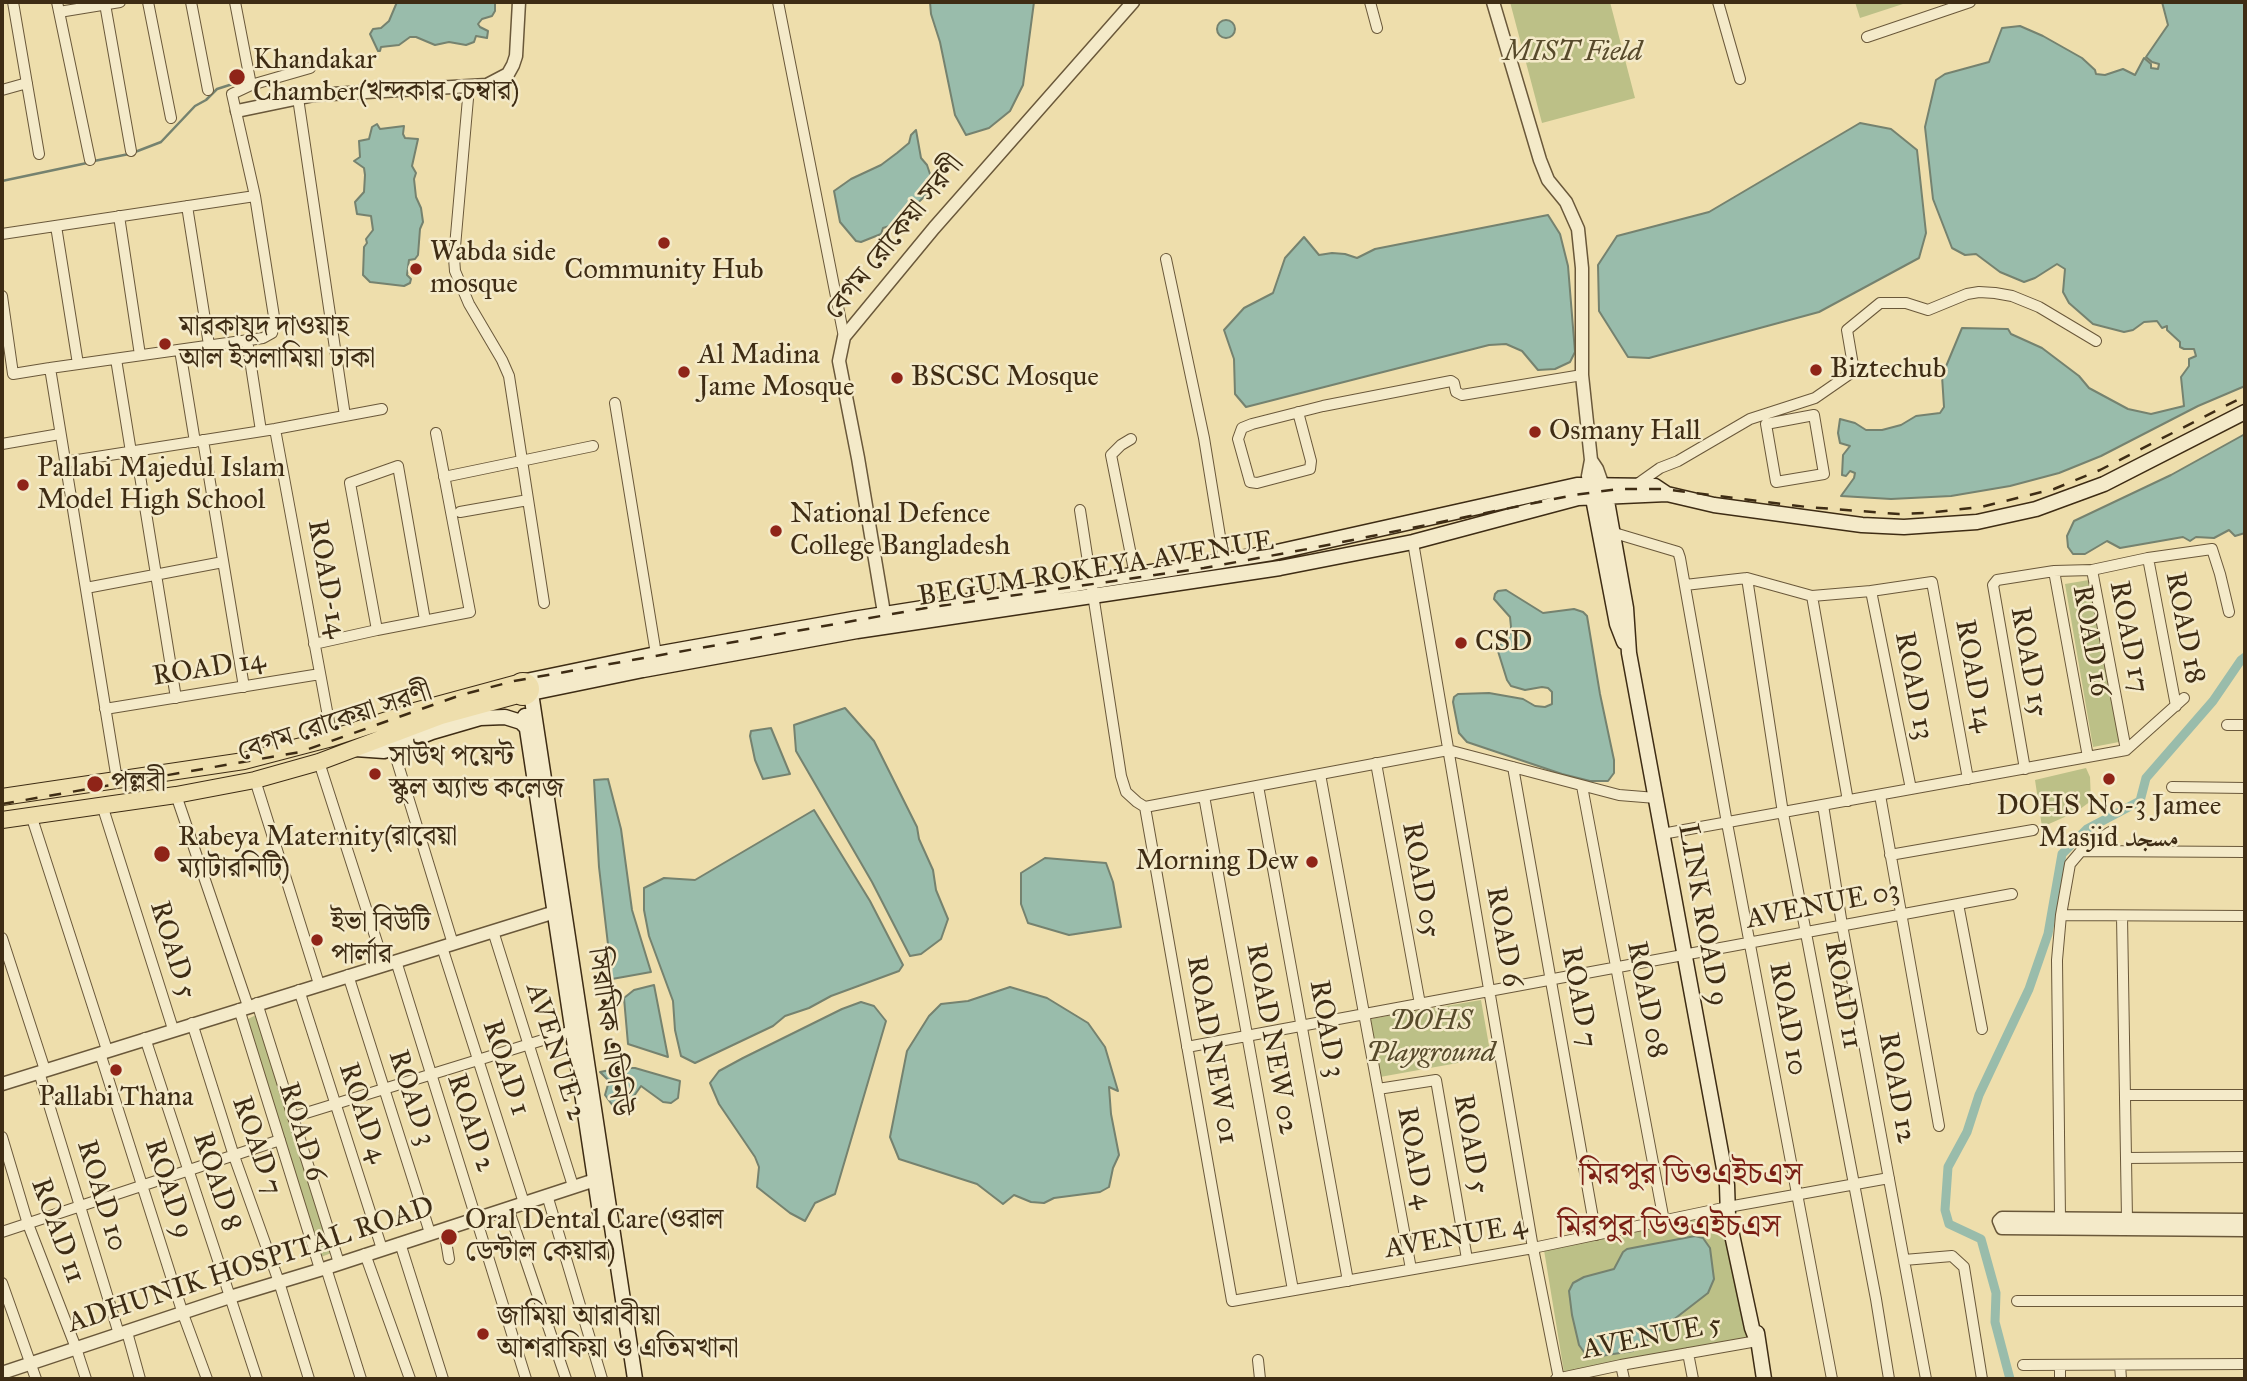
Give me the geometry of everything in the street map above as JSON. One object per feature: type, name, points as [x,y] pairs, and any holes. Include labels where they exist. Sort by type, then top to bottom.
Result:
[{"type":"main road","points":[[1667,494],[1714,505],[1862,525],[1904,527],[1977,522],[2036,509],[2104,484],[2245,412]]},
{"type":"main road","name":"BEGUM ROKEYA AVENUE","points":[[884,613],[1280,568],[1413,542],[1599,491],[1636,485],[1656,486],[1667,494]]},
{"type":"main road","name":"BEGUM ROKEYA AVENUE","points":[[523,690],[1091,588],[1135,575],[1321,544],[1564,488],[1667,494]]},
{"type":"main road","name":"LINK ROAD 9","points":[[1599,491],[1612,532],[1626,607],[1629,653],[1749,1316],[1764,1379]]},
{"type":"main road","name":"LINK ROAD 9","points":[[1599,491],[1617,624],[1629,653]]},
{"type":"main road","name":"বেগম রোকেয়া সরণী","points":[[2,820],[176,795],[255,780],[319,762],[441,716],[523,690],[656,654],[884,613]]},
{"type":"main road","name":"বেগম রোকেয়া সরণী","points":[[2,797],[244,761],[332,738],[411,712],[523,690]]},
{"type":"main road","name":"সিরামিক এভিনিউ","points":[[523,690],[527,728],[538,769],[555,912],[625,1379]]},
{"type":"main road","name":"সিরামিক এভিনিউ","points":[[523,690],[538,769],[635,1379]]},
{"type":"main road","points":[[351,749],[384,751],[432,732],[480,719],[505,717],[520,722],[527,728]]},
{"type":"main road","points":[[332,738],[335,755]]},
{"type":"street","points":[[13,2],[39,154]]},
{"type":"street","points":[[90,160],[58,7],[120,2]]},
{"type":"street","points":[[148,2],[171,118]]},
{"type":"street","points":[[191,2],[208,90]]},
{"type":"street","points":[[235,2],[251,85]]},
{"type":"street","points":[[237,111],[298,98],[365,90],[487,85],[508,74],[516,56],[519,2]]},
{"type":"street","points":[[778,2],[844,337]]},
{"type":"street","name":"বেগম রোকেয়া সরণী","points":[[884,613],[839,361],[844,337],[934,228],[1133,2]]},
{"type":"street","points":[[1370,2],[1377,27]]},
{"type":"street","points":[[1493,2],[1540,160],[1548,180],[1566,202],[1578,229],[1582,268],[1583,375],[1591,460],[1588,475],[1599,491]]},
{"type":"street","points":[[1718,2],[1740,79]]},
{"type":"street","points":[[1867,37],[1970,2]]},
{"type":"street","points":[[105,4],[131,151]]},
{"type":"street","points":[[2,296],[13,374],[263,338],[272,333],[275,323],[254,196],[232,94],[251,85],[310,68]]},
{"type":"street","points":[[2,90],[27,83]]},
{"type":"street","points":[[469,87],[454,266],[469,304],[509,376],[544,603]]},
{"type":"street","points":[[298,98],[345,416]]},
{"type":"street","points":[[2,234],[254,196]]},
{"type":"street","points":[[187,206],[209,345]]},
{"type":"street","points":[[119,216],[140,355]]},
{"type":"street","points":[[56,226],[78,364]]},
{"type":"street","points":[[1166,259],[1204,438],[1224,561]]},
{"type":"street","points":[[1636,485],[1660,468],[1678,461],[1750,419],[1815,398],[1854,371],[1847,330],[1880,303],[1906,303],[1928,310],[1967,294],[1995,292],[2039,307],[2096,341]]},
{"type":"street","points":[[247,340],[261,431]]},
{"type":"street","points":[[180,350],[223,562],[244,687]]},
{"type":"street","points":[[116,359],[176,698]]},
{"type":"street","points":[[50,368],[117,780]]},
{"type":"street","points":[[1298,412],[1311,461],[1310,469],[1257,483],[1250,482],[1238,439],[1242,428],[1298,412],[1451,381],[1456,392],[1462,395],[1583,375]]},
{"type":"street","points":[[615,403],[656,654]]},
{"type":"street","points":[[1786,407],[1789,419]]},
{"type":"street","points":[[65,462],[382,409]]},
{"type":"street","points":[[1814,415],[1824,474],[1776,482],[1766,424],[1789,419],[1814,415]]},
{"type":"street","name":"ROAD-14","points":[[275,429],[332,738]]},
{"type":"street","points":[[2,444],[61,433]]},
{"type":"street","points":[[314,644],[470,612],[436,433]]},
{"type":"street","points":[[1131,439],[1111,455],[1135,575]]},
{"type":"street","points":[[444,477],[593,446]]},
{"type":"street","points":[[377,629],[350,483],[398,466],[425,620]]},
{"type":"street","points":[[460,512],[528,500]]},
{"type":"street","points":[[1080,510],[1121,776],[1126,792],[1145,807],[1448,750],[1619,795],[1656,798]]},
{"type":"street","name":"ROAD 10","points":[[1612,532],[1678,552],[1832,1379]]},
{"type":"street","name":"ROAD 6","points":[[1413,542],[1533,1248],[1558,1379]]},
{"type":"street","name":"ROAD 17","points":[[2126,751],[2092,570],[2148,558],[2212,549],[2229,612]]},
{"type":"street","name":"ROAD 18","points":[[2148,558],[2176,706]]},
{"type":"street","points":[[86,588],[223,562]]},
{"type":"street","name":"ROAD 16","points":[[2088,757],[2054,571],[2092,570]]},
{"type":"street","name":"ROAD 15","points":[[2025,769],[1993,585],[1997,580],[2054,571]]},
{"type":"street","points":[[1685,585],[1747,578],[1812,596],[1871,591]]},
{"type":"street","name":"ROAD 11","points":[[1747,578],[1783,813],[1889,1379]]},
{"type":"street","name":"ROAD 14","points":[[1871,591],[1932,582],[1968,779]]},
{"type":"street","name":"ROAD 13","points":[[1871,591],[1911,789]]},
{"type":"street","points":[[1812,596],[1848,801]]},
{"type":"street","name":"ROAD 14","points":[[105,709],[320,674]]},
{"type":"street","points":[[1662,834],[2126,751],[2184,698]]},
{"type":"street","points":[[2227,725],[2245,725]]},
{"type":"street","points":[[393,748],[447,945]]},
{"type":"street","points":[[319,762],[390,963]]},
{"type":"street","name":"ROAD 05","points":[[1376,764],[1420,1004]]},
{"type":"street","name":"ROAD 7","points":[[1513,767],[1596,1235]]},
{"type":"street","name":"ROAD 4","points":[[1320,774],[1410,1269]]},
{"type":"street","points":[[255,780],[319,984]]},
{"type":"street","name":"ROAD 3","points":[[1258,786],[1348,1281]]},
{"type":"street","name":"ROAD 08","points":[[1582,786],[1664,1222]]},
{"type":"street","points":[[2172,787],[2245,788]]},
{"type":"street","name":"ROAD 6","points":[[176,795],[248,1006],[280,1140],[361,1379]]},
{"type":"street","points":[[1880,795],[1939,1126]]},
{"type":"street","name":"ROAD NEW 02","points":[[1204,796],[1293,1290]]},
{"type":"street","name":"ROAD 5","points":[[102,805],[173,1029]]},
{"type":"street","name":"ROAD 12","points":[[1823,805],[1842,925],[1926,1379]]},
{"type":"street","name":"ROAD NEW 01","points":[[1145,807],[1232,1301]]},
{"type":"street","points":[[32,815],[103,1051]]},
{"type":"street","points":[[1890,855],[2033,830]]},
{"type":"street","points":[[2060,1218],[2057,960],[2061,915],[2070,864],[2081,850],[2110,832]]},
{"type":"street","points":[[2081,850],[2245,852]]},
{"type":"street","name":"AVENUE 03","points":[[1188,1047],[2012,894]]},
{"type":"street","points":[[1958,904],[1982,1029]]},
{"type":"street","points":[[2,1084],[555,912]]},
{"type":"street","points":[[2061,915],[2245,916]]},
{"type":"street","points":[[2122,916],[2127,1219]]},
{"type":"street","name":"AVENUE 2","points":[[493,931],[573,1186]]},
{"type":"street","points":[[2,938],[42,1071]]},
{"type":"street","name":"ROAD 1","points":[[447,945],[478,1059],[524,1203]]},
{"type":"street","name":"ROAD 2","points":[[390,963],[431,1073],[526,1379]]},
{"type":"street","name":"ROAD 3","points":[[348,975],[430,1234]]},
{"type":"street","name":"ROAD 4","points":[[299,990],[382,1249]]},
{"type":"street","points":[[248,1006],[293,1117],[339,1263]]},
{"type":"street","name":"ROAD 7","points":[[192,1023],[309,1379]]},
{"type":"street","points":[[293,1117],[572,1031]]},
{"type":"street","name":"ROAD 8","points":[[145,1038],[257,1379]]},
{"type":"street","name":"ROAD 9","points":[[103,1051],[183,1314],[207,1379]]},
{"type":"street","name":"ROAD 10","points":[[42,1071],[80,1206],[140,1379]]},
{"type":"street","name":"ROAD 5","points":[[1378,1089],[1434,1079],[1467,1259]]},
{"type":"street","points":[[2125,1095],[2245,1095]]},
{"type":"street","name":"ROAD 11","points":[[2,1138],[28,1224],[86,1379]]},
{"type":"street","points":[[2,1232],[280,1140]]},
{"type":"street","points":[[2126,1158],[2245,1157]]},
{"type":"street","name":"AVENUE 4","points":[[1232,1301],[1533,1248],[1731,1206],[1889,1178]]},
{"type":"street","name":"ADHUNIK HOSPITAL ROAD","points":[[2,1373],[595,1180]]},
{"type":"street","points":[[547,1195],[602,1379]]},
{"type":"street","points":[[508,1208],[566,1379]]},
{"type":"street","points":[[2245,1220],[2002,1218],[1999,1225],[2002,1228],[2245,1230]]},
{"type":"street","points":[[444,1229],[449,1259]]},
{"type":"street","points":[[400,1243],[443,1379]]},
{"type":"street","points":[[365,1254],[410,1379]]},
{"type":"street","points":[[1904,1260],[1952,1256],[1964,1267],[1982,1379]]},
{"type":"street","points":[[2,1283],[36,1379]]},
{"type":"street","points":[[2017,1301],[2245,1301]]},
{"type":"street","name":"AVENUE 5","points":[[1558,1379],[1757,1341]]},
{"type":"street","points":[[1688,1353],[1693,1379]]},
{"type":"street","points":[[1258,1360],[1260,1379]]},
{"type":"street","points":[[2060,1364],[2060,1379]]},
{"type":"street","points":[[2023,1365],[2245,1364]]},
{"type":"street","points":[[1621,1365],[1624,1379]]},
{"type":"street","points":[[2120,1366],[2121,1379]]},
{"type":"green space","name":"MIST Field","points":[[1510,2],[1610,2],[1635,98],[1542,123]]},
{"type":"green space","points":[[1855,2],[1909,2],[1860,18]]},
{"type":"green space","points":[[2089,580],[2119,742],[2093,747],[2065,584]]},
{"type":"green space","points":[[2086,768],[2090,777],[2091,801],[2076,812],[2042,827],[2035,780]]},
{"type":"green space","name":"DOHS Playground","points":[[1481,1000],[1491,1057],[1380,1077],[1370,1019]]},
{"type":"green space","points":[[256,1015],[334,1252],[321,1257],[246,1020]]},
{"type":"green space","points":[[1725,1211],[1752,1337],[1564,1372],[1544,1250]]},
{"type":"shaded area","points":[[397,2],[495,2],[495,11],[492,16],[482,19],[478,24],[488,31],[487,38],[476,36],[474,42],[466,45],[449,42],[435,45],[410,37],[399,45],[381,47],[378,51],[370,34],[373,29],[381,28],[389,21]]},
{"type":"shaded area","points":[[930,2],[1034,2],[1023,85],[1010,111],[989,128],[966,135],[955,115]]},
{"type":"shaded area","points":[[2162,2],[2245,2],[2245,386],[2198,406],[2101,456],[2059,473],[2010,486],[1951,496],[1891,499],[1841,496],[1855,473],[1850,471],[1846,476],[1842,475],[1843,455],[1850,446],[1840,443],[1840,419],[1855,423],[1866,430],[1882,430],[1901,425],[1916,416],[1940,413],[1944,407],[1942,376],[1962,328],[2008,329],[2011,334],[2042,348],[2079,376],[2089,388],[2128,409],[2151,414],[2184,406],[2181,377],[2189,366],[2189,359],[2196,356],[2194,349],[2180,347],[2180,342],[2167,330],[2167,326],[2162,328],[2157,321],[2144,322],[2133,330],[2124,332],[2093,324],[2069,303],[2063,292],[2065,269],[2057,264],[2024,282],[2000,272],[1976,254],[1965,255],[1952,248],[1933,199],[1925,127],[1936,80],[1945,74],[1989,62],[2002,28],[2020,26],[2043,36],[2082,58],[2096,74],[2105,75],[2123,69],[2135,75],[2144,58],[2151,64],[2151,68],[2158,69],[2159,64],[2146,57],[2168,25]]},
{"type":"shaded area","points":[[1226,20],[1232,23],[1235,29],[1232,35],[1226,38],[1220,35],[1217,29],[1220,23]]},
{"type":"shaded area","points":[[1860,123],[1891,129],[1917,150],[1926,233],[1919,258],[1819,312],[1649,358],[1628,357],[1599,311],[1598,265],[1617,236],[1709,212]]},
{"type":"shaded area","points":[[377,124],[380,129],[404,126],[405,138],[418,139],[412,166],[416,173],[416,197],[423,222],[418,255],[409,260],[407,275],[411,279],[410,283],[404,286],[370,282],[363,275],[364,247],[373,230],[371,216],[357,214],[355,202],[364,192],[365,175],[364,168],[354,161],[360,157],[359,141],[369,139],[372,127]]},
{"type":"shaded area","points":[[916,130],[921,158],[930,174],[931,183],[927,194],[896,224],[883,228],[881,234],[861,242],[856,241],[840,222],[834,191],[851,179],[881,165],[909,143]]},
{"type":"shaded area","points":[[1548,215],[1560,234],[1568,266],[1575,352],[1570,362],[1555,369],[1538,370],[1522,351],[1506,344],[1489,345],[1246,407],[1235,394],[1234,359],[1224,330],[1244,308],[1273,293],[1285,258],[1304,237],[1319,255],[1345,254],[1357,258],[1375,249]]},
{"type":"shaded area","points":[[2245,434],[2245,533],[2235,536],[2229,530],[2214,538],[2196,537],[2190,541],[2183,537],[2120,548],[2107,541],[2085,554],[2073,554],[2068,547],[2067,536],[2074,521],[2171,475]]},
{"type":"shaded area","points":[[1506,590],[1543,613],[1574,609],[1587,616],[1614,760],[1614,773],[1608,781],[1590,781],[1562,774],[1467,742],[1459,733],[1453,702],[1458,694],[1489,693],[1523,699],[1535,706],[1545,707],[1552,704],[1552,692],[1548,688],[1525,690],[1511,686],[1507,680],[1497,648],[1510,634],[1510,617],[1494,599],[1498,591]]},
{"type":"shaded area","points":[[845,708],[874,741],[917,827],[919,839],[933,870],[936,890],[948,919],[941,939],[921,954],[910,956],[872,882],[796,751],[794,725]]},
{"type":"shaded area","points":[[771,728],[790,774],[763,779],[755,760],[750,736],[751,731]]},
{"type":"shaded area","points":[[608,779],[621,829],[632,910],[651,972],[612,979],[599,867],[594,780]]},
{"type":"shaded area","points":[[814,810],[870,901],[903,965],[899,971],[785,1016],[773,1026],[695,1063],[681,1056],[675,1030],[673,1001],[649,936],[644,910],[644,888],[664,878],[695,880]]},
{"type":"shaded area","points":[[1045,858],[1106,863],[1113,882],[1121,927],[1069,935],[1028,923],[1021,904],[1021,873]]},
{"type":"shaded area","points":[[654,985],[668,1057],[628,1044],[624,998],[634,990]]},
{"type":"shaded area","points":[[1010,987],[1047,998],[1088,1023],[1105,1047],[1118,1091],[1109,1087],[1119,1155],[1109,1187],[1100,1192],[1054,1198],[1044,1203],[1031,1202],[1014,1195],[1003,1204],[977,1184],[899,1159],[890,1137],[907,1051],[929,1016],[941,1004],[968,1001]]},
{"type":"shaded area","points":[[861,1002],[874,1006],[886,1021],[835,1194],[815,1203],[805,1221],[790,1213],[757,1187],[759,1167],[755,1157],[719,1104],[710,1083],[719,1071],[743,1058]]},
{"type":"shaded area","points":[[635,1068],[680,1081],[678,1098],[671,1103],[663,1102],[641,1086],[627,1106],[616,1110],[605,1095],[609,1081],[600,1072]]},
{"type":"shaded area","points":[[1695,1236],[1703,1238],[1710,1248],[1714,1279],[1708,1293],[1633,1351],[1594,1357],[1586,1355],[1579,1345],[1572,1315],[1569,1291],[1573,1283],[1584,1277],[1614,1269],[1627,1249]]},
{"type":"waterway","points":[[135,152],[161,142],[195,106],[217,89],[239,82]]},
{"type":"waterway","points":[[94,161],[129,154]]},
{"type":"waterway","points":[[2,181],[87,163]]},
{"type":"waterway","points":[[2010,1379],[1995,1322],[1996,1293],[1981,1239],[1949,1224],[1945,1210],[1948,1167],[1967,1132],[1979,1095],[2029,989],[2048,934],[2062,854],[2087,829],[2140,801],[2146,778],[2213,701],[2245,657]]},
{"type":"railway","points":[[2,804],[300,752],[461,695],[514,681],[926,608],[1204,568],[1574,495],[1618,489],[1662,489],[1807,507],[1899,514],[1981,507],[2054,489],[2100,470],[2245,396]]},
{"type":"place","name":"Khandakar Chamber(খন্দকার চেম্বার)","points":[[237,77]]},
{"type":"place","name":"Community Hub","points":[[664,243]]},
{"type":"place","name":"Wabda side mosque","points":[[416,269]]},
{"type":"place","name":"মারকাযুদ দাওয়াহ আল ইসলামিয়া ঢাকা","points":[[165,344]]},
{"type":"place","name":"Biztechub","points":[[1816,370]]},
{"type":"place","name":"Al Madina Jame Mosque","points":[[684,372]]},
{"type":"place","name":"BSCSC Mosque","points":[[897,378]]},
{"type":"place","name":"Osmany Hall","points":[[1535,432]]},
{"type":"place","name":"Pallabi Majedul Islam Model High School","points":[[23,485]]},
{"type":"place","name":"National Defence College Bangladesh","points":[[776,531]]},
{"type":"place","name":"CSD","points":[[1461,643]]},
{"type":"place","name":"সাউথ পয়েন্ট স্কুল অ্যান্ড কলেজ","points":[[375,774]]},
{"type":"place","name":"DOHS No-3 Jamee Masjid مسجد","points":[[2109,779]]},
{"type":"place","name":"পল্লবী","points":[[95,784]]},
{"type":"place","name":"Rabeya Maternity(রাবেয়া ম্যাটারনিটি)","points":[[162,854]]},
{"type":"place","name":"Morning Dew","points":[[1312,862]]},
{"type":"place","name":"ইভা বিউটি পার্লার","points":[[317,940]]},
{"type":"place","name":"Pallabi Thana","points":[[116,1070]]},
{"type":"place","name":"Oral Dental Care(ওরাল ডেন্টাল কেয়ার)","points":[[449,1237]]},
{"type":"place","name":"জামিয়া আরাবীয়া আশরাফিয়া ও এতিমখানা","points":[[483,1334]]},
{"type":"district","name":"মিরপুর ডিওএইচএস","points":[[1691,1176]]},
{"type":"district","name":"মিরপুর ডিওএইচএস","points":[[1669,1228]]}]
